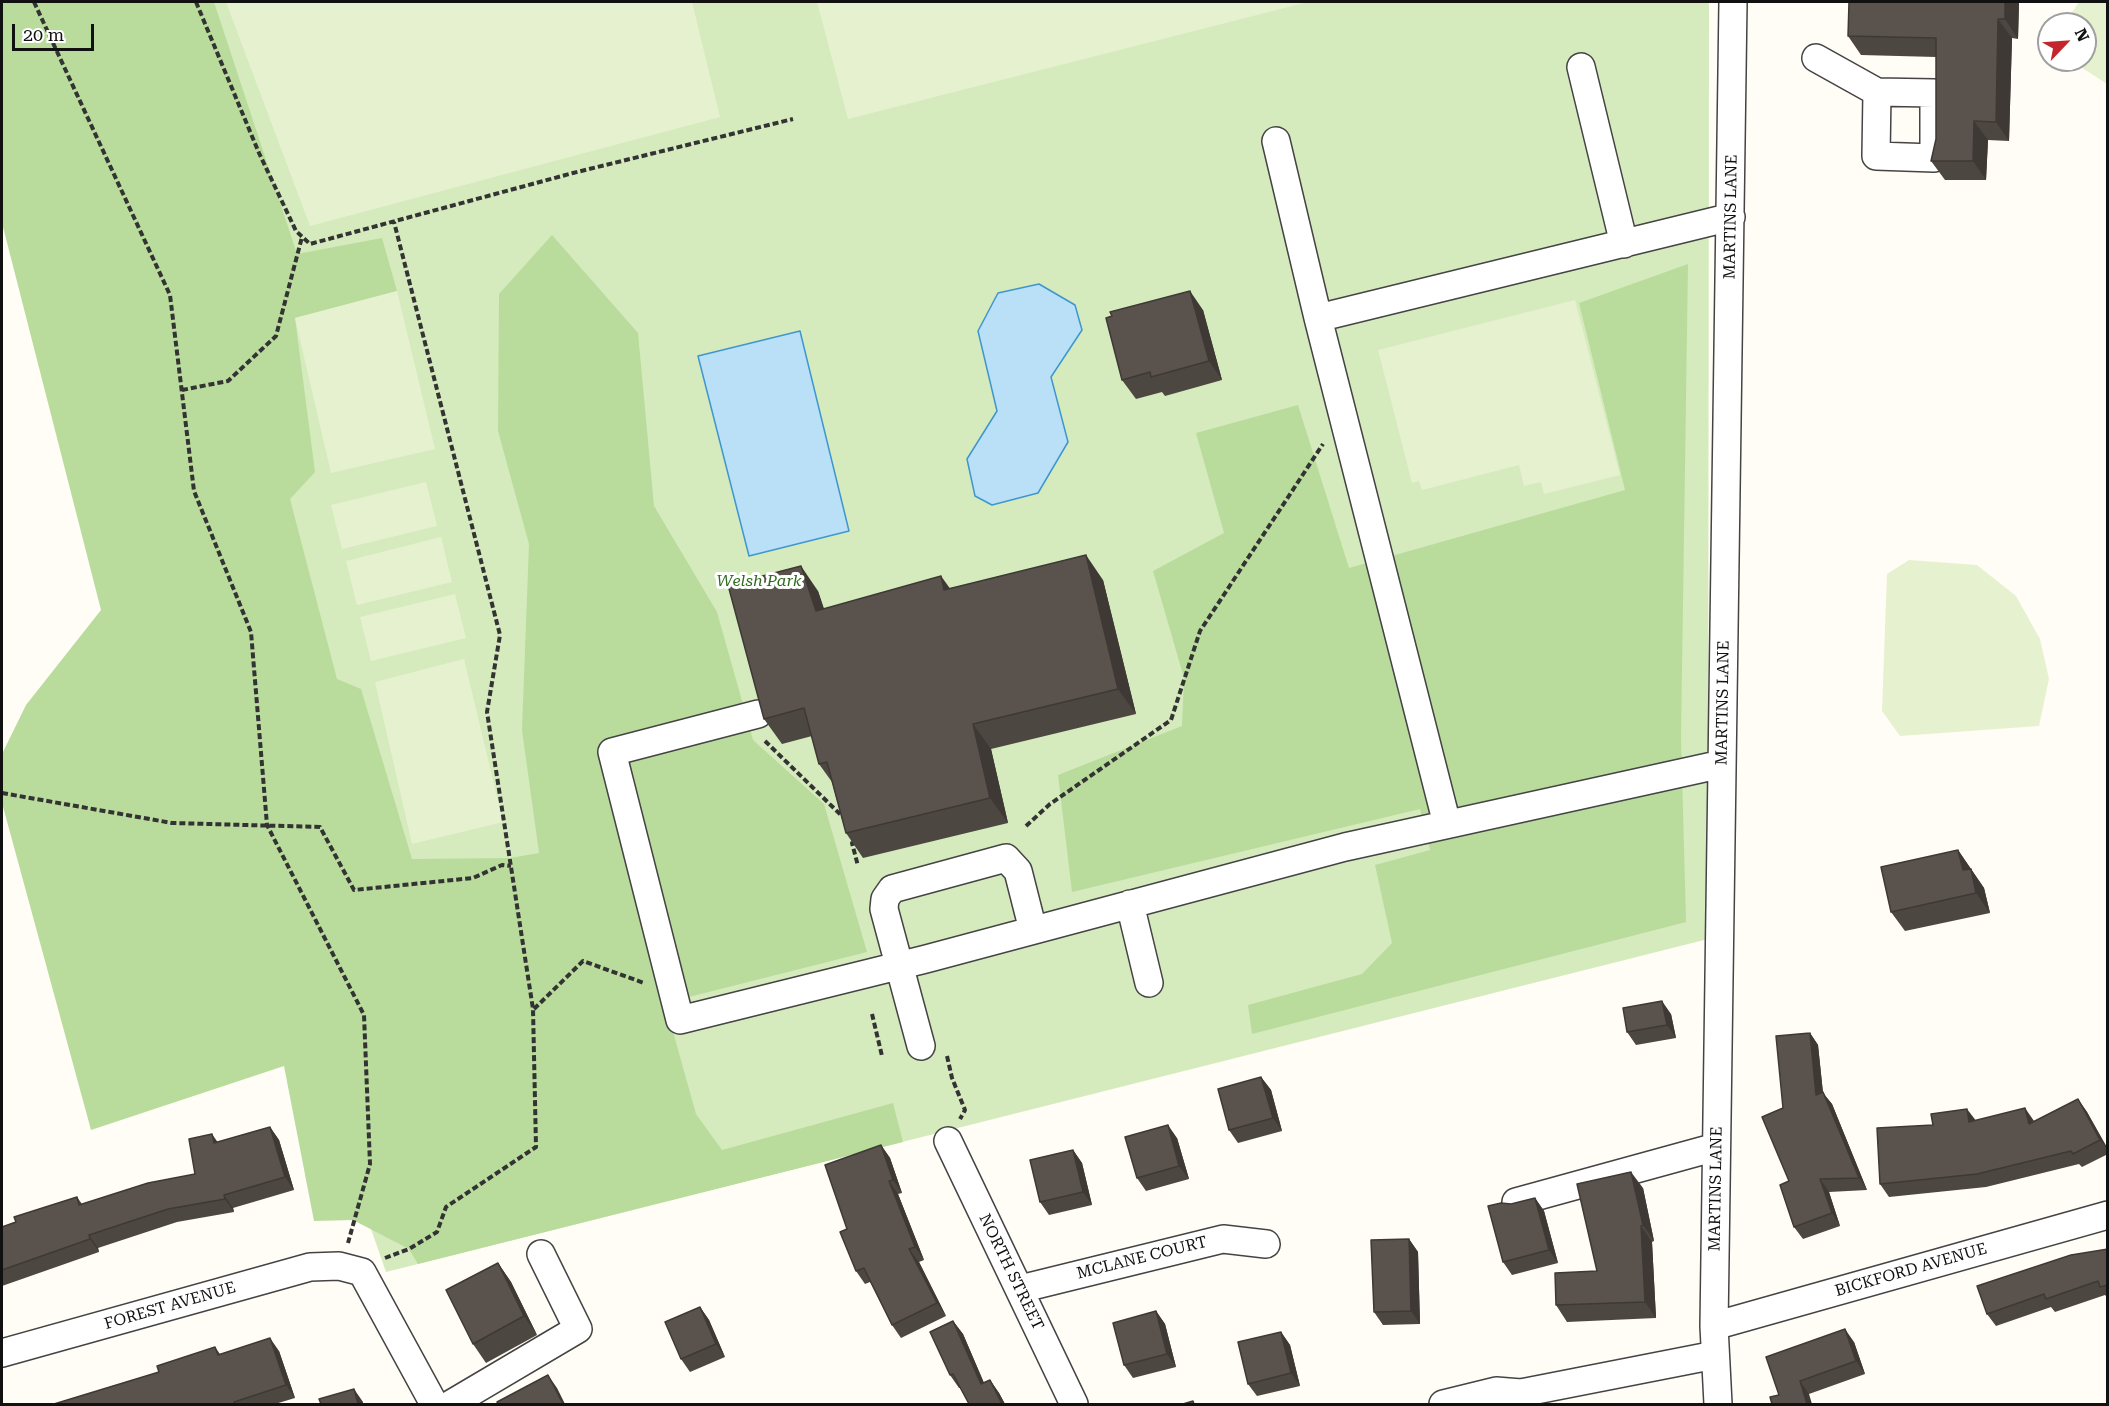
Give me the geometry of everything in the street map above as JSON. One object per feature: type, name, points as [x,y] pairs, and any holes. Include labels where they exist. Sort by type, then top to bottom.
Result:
[{"type":"street","name":"MARTINS LANE","points":[[1718,1404],[1714,1326],[1733,2]]},
{"type":"street","points":[[1816,58],[1877,92]]},
{"type":"street","points":[[1581,66],[1624,244]]},
{"type":"street","points":[[1276,141],[1318,318],[1447,824]]},
{"type":"street","points":[[1318,318],[1731,217]]},
{"type":"street","points":[[757,714],[612,752],[680,1020],[898,966],[1346,847],[1722,764]]},
{"type":"street","points":[[921,1046],[884,909],[885,899],[892,889],[1006,858],[1018,871],[1033,930]]},
{"type":"street","points":[[1130,904],[1149,983]]},
{"type":"street","name":"NORTH STREET","points":[[948,1141],[1074,1404]]},
{"type":"street","points":[[1516,1202],[1716,1147]]},
{"type":"street","name":"BICKFORD AVENUE","points":[[1714,1326],[2108,1215]]},
{"type":"street","name":"MCLANE COURT","points":[[1020,1289],[1223,1239],[1266,1244]]},
{"type":"street","points":[[451,1404],[578,1329],[541,1254]]},
{"type":"street","name":"FOREST AVENUE","points":[[2,1353],[310,1267],[351,1269]]},
{"type":"street","points":[[351,1269],[434,1404]]},
{"type":"street","points":[[1443,1404],[1496,1392],[1521,1393],[1715,1355]]},
{"type":"path","points":[[34,2],[170,295],[194,491],[250,632],[267,825],[364,1015],[370,1164],[353,1220],[351,1269],[437,1232],[446,1208],[536,1147],[533,1009],[487,712],[500,635],[394,222]]},
{"type":"path","points":[[196,2],[259,153],[296,231],[310,244],[793,119]]},
{"type":"path","points":[[182,390],[228,381],[276,336],[302,237]]},
{"type":"path","points":[[1026,826],[1050,804],[1171,720],[1200,631],[1342,413]]},
{"type":"path","points":[[757,714],[765,741],[828,800],[842,815],[845,824]]},
{"type":"path","points":[[2,793],[172,824],[320,827],[354,890],[473,878],[502,865],[511,866]]},
{"type":"path","points":[[849,834],[858,866]]},
{"type":"path","points":[[852,843],[858,842]]},
{"type":"path","points":[[533,1009],[583,961],[640,983],[653,983]]},
{"type":"path","points":[[872,1014],[882,1056]]},
{"type":"path","points":[[921,1046],[946,1053],[952,1078],[965,1110],[948,1141]]},
{"type":"green space","points":[[2,2],[214,2],[297,254],[382,238],[397,291],[295,318],[315,472],[290,499],[337,679],[361,689],[412,859],[510,858],[539,853],[522,730],[529,544],[498,431],[499,294],[552,235],[638,333],[654,506],[717,612],[753,740],[824,804],[867,952],[665,1003],[696,1114],[722,1150],[893,1103],[903,1142],[418,1264],[409,1249],[353,1220],[314,1221],[284,1066],[91,1130],[2,803],[2,754],[26,705],[101,610],[2,223]]},
{"type":"green space","name":"Welsh Park","points":[[69,2],[1709,2],[1708,939],[386,1272],[2,172],[2,49]]},
{"type":"green space","points":[[226,2],[692,2],[720,117],[310,226]]},
{"type":"green space","points":[[817,2],[1308,2],[848,119]]},
{"type":"green space","points":[[2079,2],[2107,2],[2107,84],[2088,72],[2097,72],[2097,12],[2072,12]]},
{"type":"green space","points":[[1688,264],[1681,737],[1686,922],[1252,1034],[1248,1005],[1362,974],[1392,943],[1375,865],[1430,850],[1420,809],[1072,892],[1058,775],[1182,726],[1184,678],[1153,571],[1224,533],[1196,433],[1298,405],[1349,568],[1625,490],[1579,303]]},
{"type":"green space","points":[[397,291],[435,449],[331,473],[295,318]]},
{"type":"green space","points":[[1575,300],[1620,475],[1544,494],[1541,482],[1524,486],[1519,465],[1422,490],[1419,481],[1412,483],[1378,350]]},
{"type":"green space","points":[[426,482],[437,526],[342,549],[331,505]]},
{"type":"green space","points":[[441,537],[452,582],[357,605],[346,561]]},
{"type":"green space","points":[[1909,560],[1977,565],[2016,596],[2040,639],[2049,679],[2039,726],[1900,736],[1882,711],[1887,574]]},
{"type":"green space","points":[[455,594],[466,638],[371,661],[360,617]]},
{"type":"green space","points":[[464,659],[503,822],[412,844],[375,682]]},
{"type":"water","points":[[1039,284],[1075,305],[1082,330],[1051,377],[1068,442],[1038,493],[992,505],[975,496],[967,459],[997,411],[978,331],[998,293]]},
{"type":"water","points":[[800,331],[849,531],[749,556],[698,356]]},
{"type":"building","points":[[1849,2],[2005,2],[2005,19],[1998,19],[1996,122],[1974,121],[1973,161],[1931,161],[1936,139],[1936,38],[1848,36]]},
{"type":"building","points":[[1190,291],[1209,361],[1151,377],[1150,372],[1122,380],[1106,318],[1112,316],[1110,312]]},
{"type":"building","points":[[1086,555],[1118,689],[973,724],[990,798],[846,833],[827,762],[819,764],[804,708],[764,719],[728,585],[801,566],[816,611],[941,576],[944,590]]},
{"type":"building","points":[[1958,850],[1963,870],[1971,869],[1976,893],[1891,912],[1881,867]]},
{"type":"building","points":[[1662,1001],[1667,1025],[1627,1032],[1623,1008]]},
{"type":"building","points":[[1810,1033],[1816,1095],[1823,1092],[1859,1178],[1820,1179],[1832,1213],[1794,1227],[1780,1185],[1789,1181],[1762,1117],[1783,1108],[1776,1036]]},
{"type":"building","points":[[1261,1077],[1273,1118],[1229,1130],[1218,1089]]},
{"type":"building","points":[[2078,1099],[2100,1140],[2073,1154],[2071,1151],[1977,1174],[1880,1184],[1877,1128],[1933,1125],[1931,1114],[1967,1109],[1969,1122],[2025,1108],[2029,1124]]},
{"type":"building","points":[[1168,1125],[1179,1166],[1137,1178],[1125,1137]]},
{"type":"building","points":[[270,1127],[285,1177],[224,1195],[225,1199],[168,1209],[89,1235],[90,1239],[2,1270],[2,1227],[16,1222],[14,1217],[77,1197],[79,1205],[148,1183],[195,1174],[189,1139],[212,1134],[214,1143]]},
{"type":"building","points":[[881,1145],[893,1180],[889,1181],[915,1247],[909,1249],[937,1303],[892,1325],[864,1268],[856,1271],[840,1232],[847,1229],[825,1165]]},
{"type":"building","points":[[1073,1150],[1083,1192],[1040,1202],[1030,1160]]},
{"type":"building","points":[[1631,1172],[1643,1225],[1641,1226],[1645,1302],[1556,1305],[1555,1273],[1597,1271],[1577,1184]]},
{"type":"building","points":[[1535,1198],[1549,1250],[1503,1262],[1488,1206],[1501,1203],[1511,1204]]},
{"type":"building","points":[[1409,1239],[1411,1311],[1374,1312],[1371,1240]]},
{"type":"building","points":[[2108,1249],[2108,1285],[2100,1287],[2098,1281],[2046,1299],[2044,1294],[1987,1314],[1977,1286],[2071,1255]]},
{"type":"building","points":[[498,1263],[524,1316],[473,1344],[446,1290]]},
{"type":"building","points":[[700,1307],[716,1344],[681,1359],[665,1322]]},
{"type":"building","points":[[1156,1311],[1167,1354],[1124,1365],[1113,1323]]},
{"type":"building","points":[[953,1321],[981,1384],[990,1380],[1002,1404],[969,1404],[953,1374],[950,1375],[930,1332]]},
{"type":"building","points":[[1845,1329],[1856,1361],[1800,1381],[1807,1404],[1772,1404],[1770,1397],[1779,1395],[1766,1357]]},
{"type":"building","points":[[1281,1332],[1291,1373],[1248,1384],[1238,1342]]},
{"type":"building","points":[[270,1338],[286,1385],[234,1402],[235,1404],[54,1404],[159,1372],[157,1366],[215,1347],[218,1355]]},
{"type":"building","points":[[548,1375],[563,1404],[498,1404],[497,1402]]},
{"type":"building","points":[[354,1389],[358,1404],[321,1404],[319,1399]]}]
